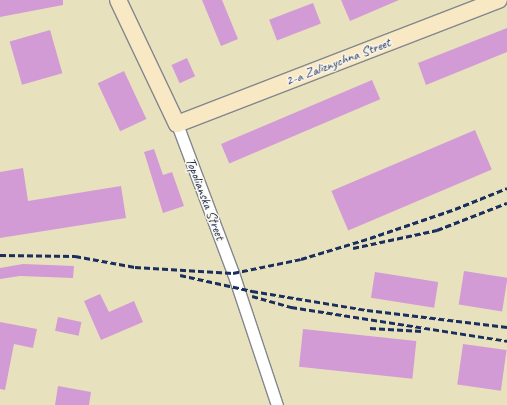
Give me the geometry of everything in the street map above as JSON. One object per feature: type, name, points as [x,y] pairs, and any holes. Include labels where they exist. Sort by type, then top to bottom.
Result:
[{"type":"street","name":"Topolianska Street","points":[[118,0],[177,124],[233,274],[277,405]]},
{"type":"street","name":"2-a Zaliznychna Street","points":[[177,124],[499,0]]},
{"type":"building","points":[[0,0],[63,0],[63,5],[0,17]]},
{"type":"building","points":[[202,0],[222,0],[238,39],[221,46]]},
{"type":"building","points":[[341,0],[399,0],[350,21]]},
{"type":"building","points":[[313,3],[321,24],[277,40],[269,20]]},
{"type":"building","points":[[507,28],[507,52],[426,85],[418,63]]},
{"type":"building","points":[[50,30],[62,73],[22,85],[10,42]]},
{"type":"building","points":[[187,58],[195,76],[180,83],[171,65]]},
{"type":"building","points":[[124,71],[146,119],[120,131],[98,83]]},
{"type":"building","points":[[372,80],[380,99],[229,163],[221,144]]},
{"type":"building","points":[[475,130],[492,170],[348,231],[331,191]]},
{"type":"building","points":[[154,149],[163,175],[172,172],[184,206],[163,213],[144,152]]},
{"type":"building","points":[[23,168],[28,201],[121,186],[126,218],[0,238],[0,172]]},
{"type":"building","points":[[23,264],[74,266],[73,278],[20,276],[0,279],[0,268]]},
{"type":"building","points":[[464,271],[507,278],[502,311],[459,305]]},
{"type":"building","points":[[375,272],[438,282],[434,308],[371,298]]},
{"type":"building","points":[[100,294],[109,312],[134,301],[143,322],[101,340],[84,301]]},
{"type":"building","points":[[58,317],[81,322],[79,336],[55,331]]},
{"type":"building","points":[[0,322],[37,329],[33,348],[14,344],[5,390],[0,389]]},
{"type":"building","points":[[303,329],[416,341],[412,379],[299,367]]},
{"type":"building","points":[[463,344],[507,350],[501,391],[457,385]]},
{"type":"building","points":[[58,386],[91,392],[89,405],[55,405]]},
{"type":"railway","points":[[0,255],[75,256],[135,267],[233,273],[301,259],[370,238],[455,209],[507,188]]},
{"type":"railway","points":[[353,248],[437,230],[507,203]]},
{"type":"railway","points":[[180,275],[252,291],[367,310],[507,327]]},
{"type":"railway","points":[[252,296],[291,307],[507,341]]},
{"type":"railway","points":[[370,328],[422,331]]}]
